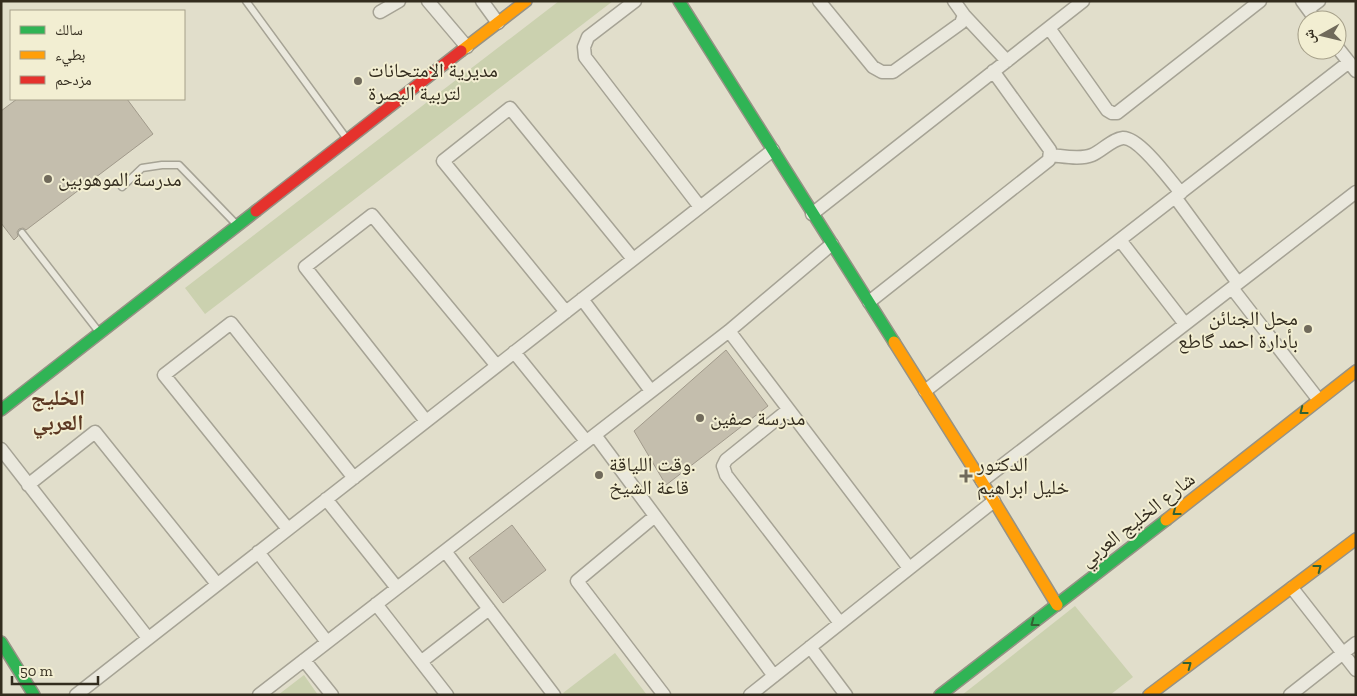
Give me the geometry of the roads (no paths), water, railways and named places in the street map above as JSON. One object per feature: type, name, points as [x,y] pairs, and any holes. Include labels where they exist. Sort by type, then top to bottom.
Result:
[{"type":"street","points":[[380,12],[399,1]]},
{"type":"street","points":[[482,1],[498,23]]},
{"type":"street","points":[[1,410],[526,1]]},
{"type":"street","points":[[635,1],[588,36],[584,47],[585,57],[700,207]]},
{"type":"street","points":[[679,1],[994,501],[1057,605]]},
{"type":"street","points":[[819,1],[873,67],[882,72],[893,72],[961,23],[964,15]]},
{"type":"street","points":[[954,1],[964,15],[1007,61]]},
{"type":"street","points":[[812,214],[1083,1]]},
{"type":"street","points":[[1049,28],[1107,110],[1117,113],[1260,1]]},
{"type":"street","points":[[1305,5],[1319,1]]},
{"type":"street","points":[[433,3],[467,47]]},
{"type":"street","points":[[925,392],[1178,195],[1352,66]]},
{"type":"street","points":[[868,302],[1044,165],[1050,155],[1050,150],[993,71]]},
{"type":"street","points":[[566,312],[443,161],[510,108],[633,259]]},
{"type":"street","points":[[1050,155],[1084,157],[1093,155],[1116,140],[1123,138],[1132,140],[1145,151],[1178,195],[1235,285],[1318,399]]},
{"type":"street","points":[[76,695],[773,150]]},
{"type":"street","points":[[982,482],[1356,192]]},
{"type":"street","points":[[426,421],[305,267],[372,214],[496,366]]},
{"type":"street","points":[[1120,240],[1185,324]]},
{"type":"street","points":[[259,695],[729,331],[832,244]]},
{"type":"street","points":[[582,299],[651,391]]},
{"type":"street","points":[[288,530],[164,375],[231,323],[354,478]]},
{"type":"street","points":[[729,331],[909,568]]},
{"type":"street","points":[[514,352],[590,438],[655,516],[774,676]]},
{"type":"street","name":"شارع الخليج العربي","points":[[940,695],[1356,371]]},
{"type":"street","points":[[788,410],[726,460],[723,466],[726,475],[840,623]]},
{"type":"street","points":[[28,485],[95,432],[217,584]]},
{"type":"street","points":[[1,449],[148,638]]},
{"type":"street","points":[[326,499],[397,588]]},
{"type":"street","points":[[750,695],[994,501]]},
{"type":"street","points":[[655,516],[577,582],[664,695]]},
{"type":"street","points":[[1149,695],[1355,542]]},
{"type":"street","points":[[445,551],[554,695]]},
{"type":"street","points":[[258,552],[327,642]]},
{"type":"street","points":[[1292,588],[1356,670]]},
{"type":"street","points":[[376,604],[447,695]]},
{"type":"street","points":[[422,661],[489,609]]},
{"type":"street","points":[[1,642],[34,695]]},
{"type":"street","points":[[1292,694],[1356,643]]},
{"type":"street","points":[[810,647],[846,695]]},
{"type":"street","points":[[304,660],[332,695]]},
{"type":"lane","points":[[246,1],[348,140]]},
{"type":"lane","points":[[122,187],[142,168],[179,165],[238,226]]},
{"type":"lane","points":[[22,233],[100,333]]},
{"type":"place","name":"مديرية الامتحانات لتربية البصرة","points":[[358,81]]},
{"type":"place","name":"مدرسة الموهوبين","points":[[48,179]]},
{"type":"place","name":"محل الجنائن بأدارة احمد گاطع","points":[[1308,329]]},
{"type":"place","name":"مدرسة صفين","points":[[700,418]]},
{"type":"place","name":"وقت اللياقة. قاعة الشيخ","points":[[599,475]]},
{"type":"place","name":"الدكتور خليل ابراهيم","points":[[966,476]]},
{"type":"district","name":"الخليج العربي","points":[[58,410]]}]
